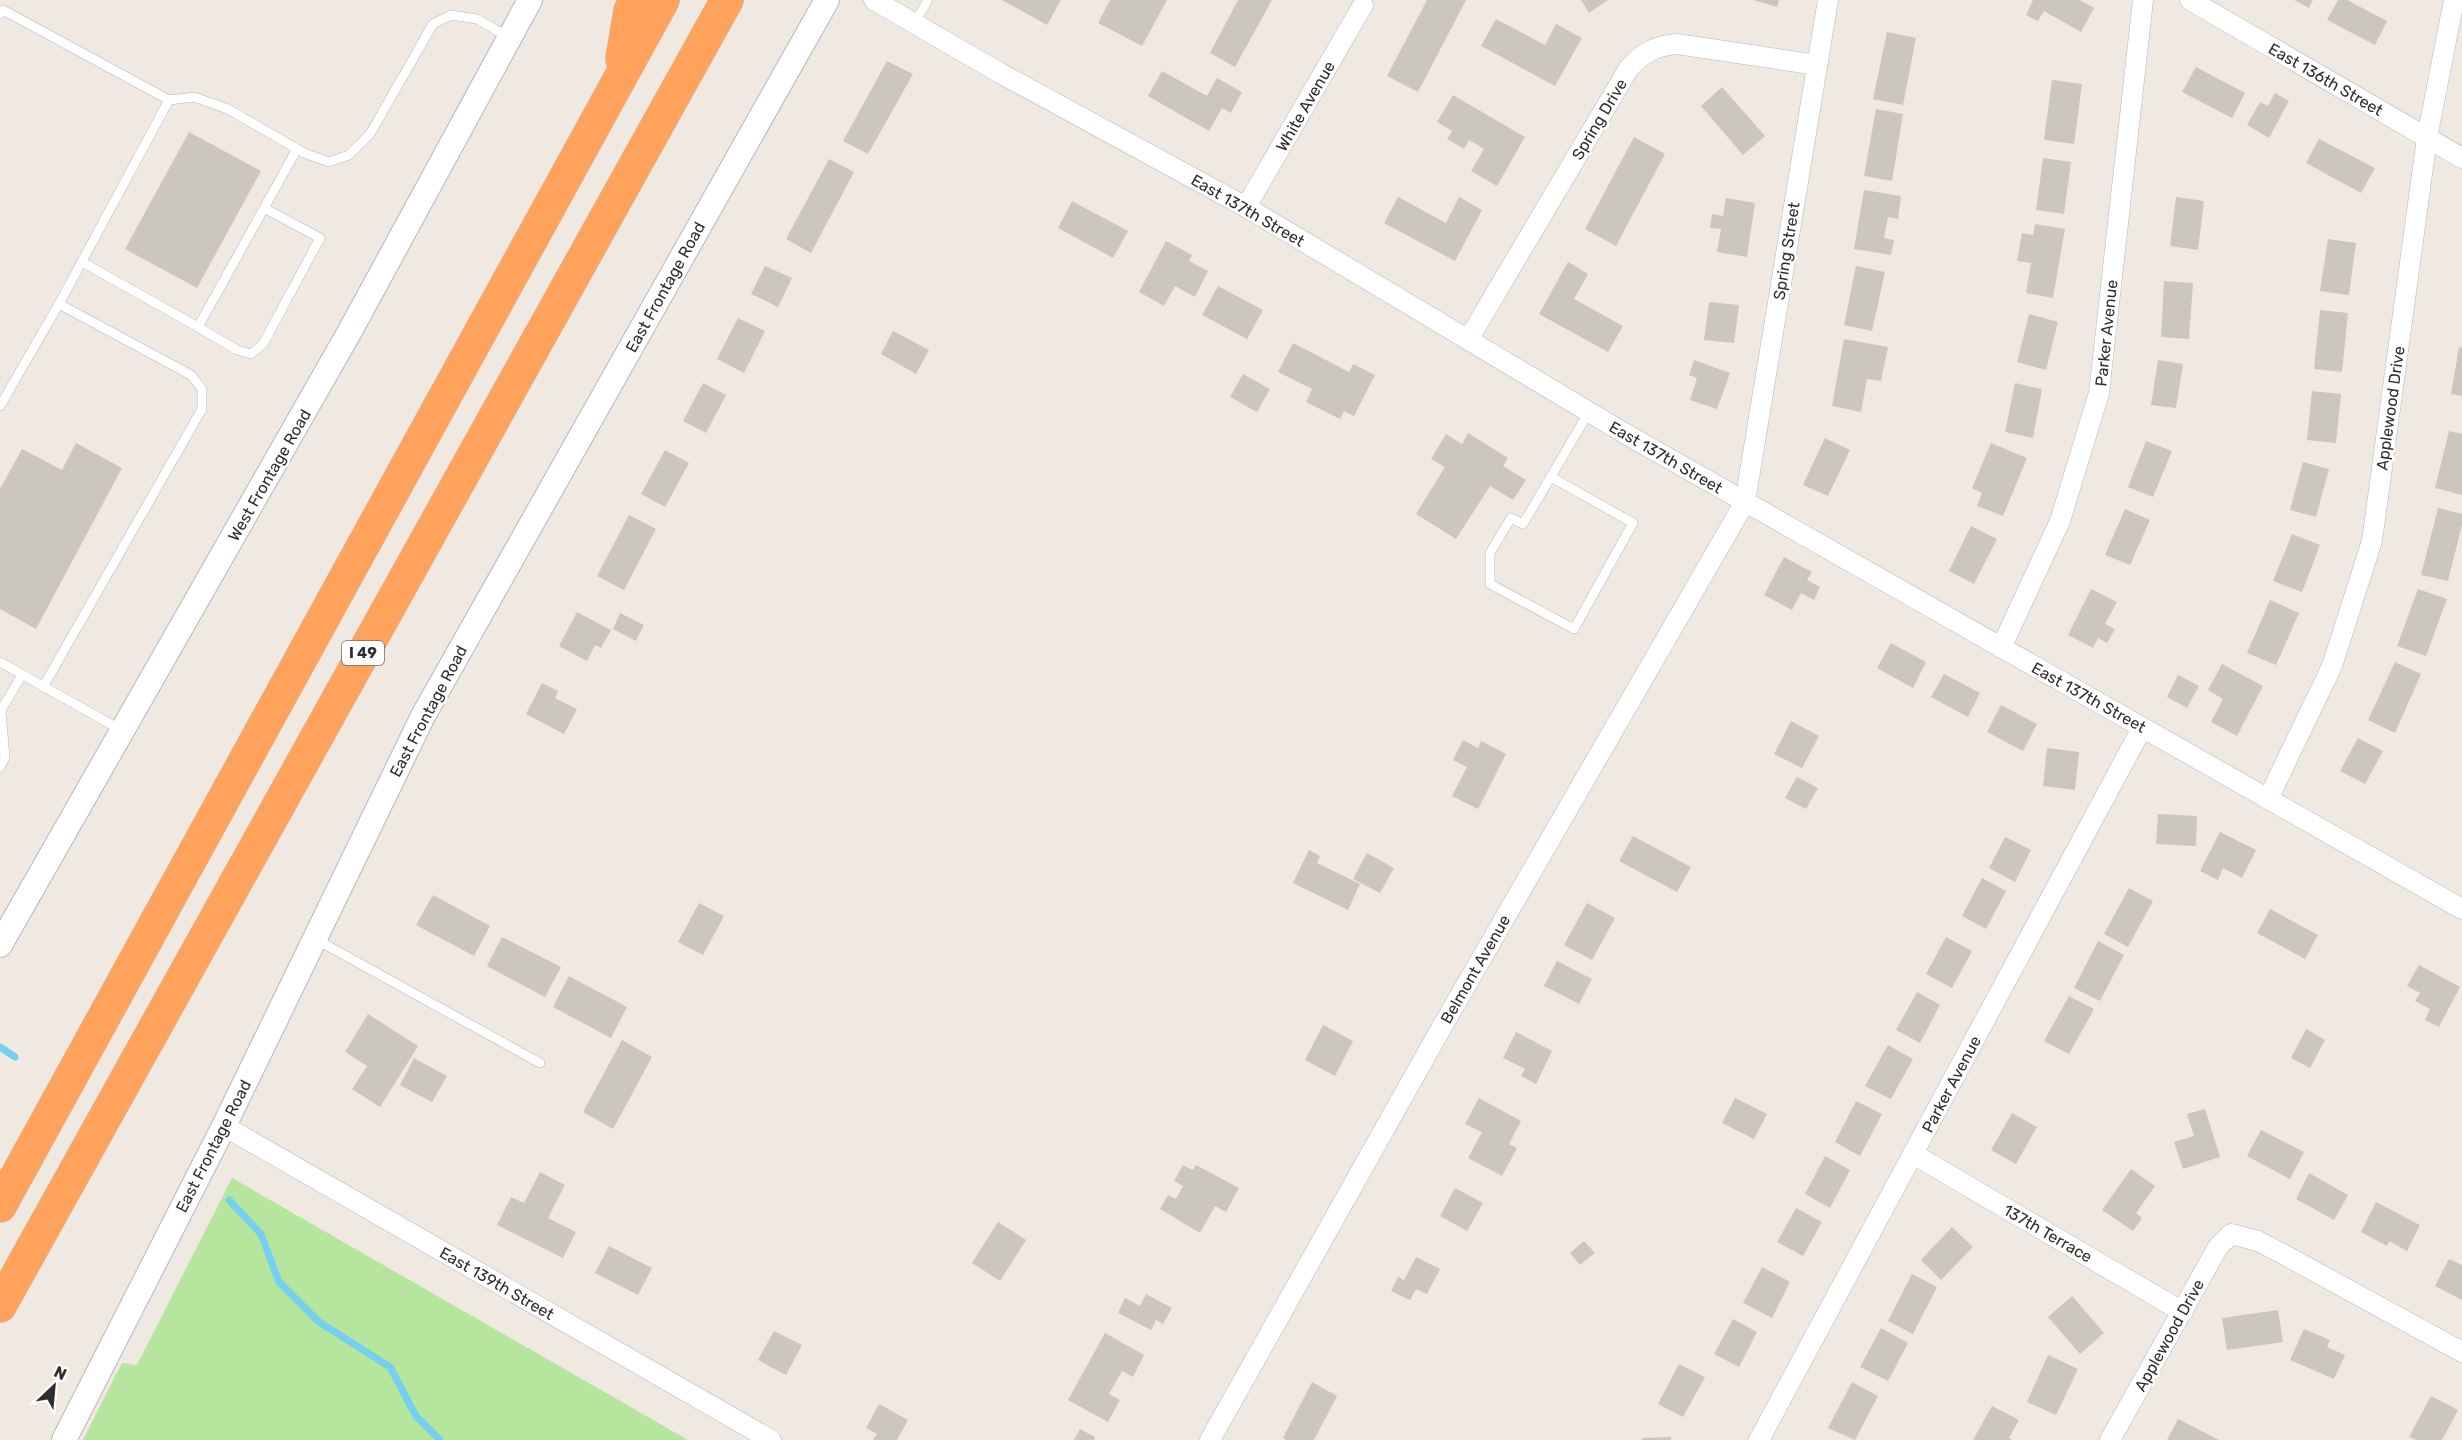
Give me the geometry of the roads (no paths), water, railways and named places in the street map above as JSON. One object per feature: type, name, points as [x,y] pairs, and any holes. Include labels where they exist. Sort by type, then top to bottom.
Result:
[{"type":"highway","points":[[618,84],[630,10],[635,0]]},
{"type":"highway","points":[[0,1206],[663,0]]},
{"type":"highway","name":"I 49","points":[[0,1306],[727,0]]},
{"type":"street","name":"West Frontage Road","points":[[0,945],[350,331],[530,0]]},
{"type":"street","name":"East Frontage Road","points":[[64,1440],[224,1126],[423,716],[826,0]]},
{"type":"street","name":"East 137th Street","points":[[874,0],[1246,207],[1589,412],[2462,909]]},
{"type":"street","name":"Spring Street","points":[[1745,502],[1828,0]]},
{"type":"street","name":"Parker Avenue","points":[[2001,648],[2060,521],[2099,393],[2143,0]]},
{"type":"street","name":"East 136th Street","points":[[2190,0],[2462,158]]},
{"type":"street","name":"Applewood Drive","points":[[2268,799],[2332,666],[2372,541],[2427,138],[2454,0]]},
{"type":"street","name":"White Avenue","points":[[1246,207],[1363,5]]},
{"type":"street","name":"Spring Drive","points":[[1468,340],[1629,68],[1642,54],[1658,46],[1677,44],[1817,64]]},
{"type":"street","name":"Belmont Avenue","points":[[1210,1440],[1439,1032],[1745,502]]},
{"type":"street","name":"Parker Avenue","points":[[1759,1440],[2142,728]]},
{"type":"street","name":"East 139th Street","points":[[224,1126],[771,1440]]},
{"type":"street","name":"137th Terrace","points":[[1913,1154],[2183,1312]]},
{"type":"street","name":"Applewood Drive","points":[[2110,1440],[2218,1247],[2232,1234],[2258,1241],[2462,1352]]},
{"type":"lane","points":[[914,24],[928,0]]},
{"type":"lane","points":[[1,11],[169,100],[194,97],[228,109],[297,149],[329,162],[349,155],[370,134],[433,24],[451,15],[477,19],[510,38]]},
{"type":"lane","points":[[0,406],[59,304],[169,100]]},
{"type":"lane","points":[[198,327],[297,149]]},
{"type":"lane","points":[[82,262],[237,351],[251,354],[263,344],[320,238],[264,208]]},
{"type":"lane","points":[[43,687],[202,409],[202,388],[190,375],[59,304]]},
{"type":"lane","points":[[1551,477],[1633,523],[1574,629],[1490,584],[1490,553],[1511,518],[1523,524],[1589,412]]},
{"type":"lane","points":[[0,662],[123,732]]},
{"type":"lane","points":[[0,767],[6,757],[1,712],[22,675]]},
{"type":"lane","points":[[315,939],[540,1063]]},
{"type":"waterway","points":[[0,1047],[15,1057]]},
{"type":"waterway","points":[[229,1200],[261,1234],[279,1282],[319,1322],[390,1367],[416,1416],[440,1440]]}]
